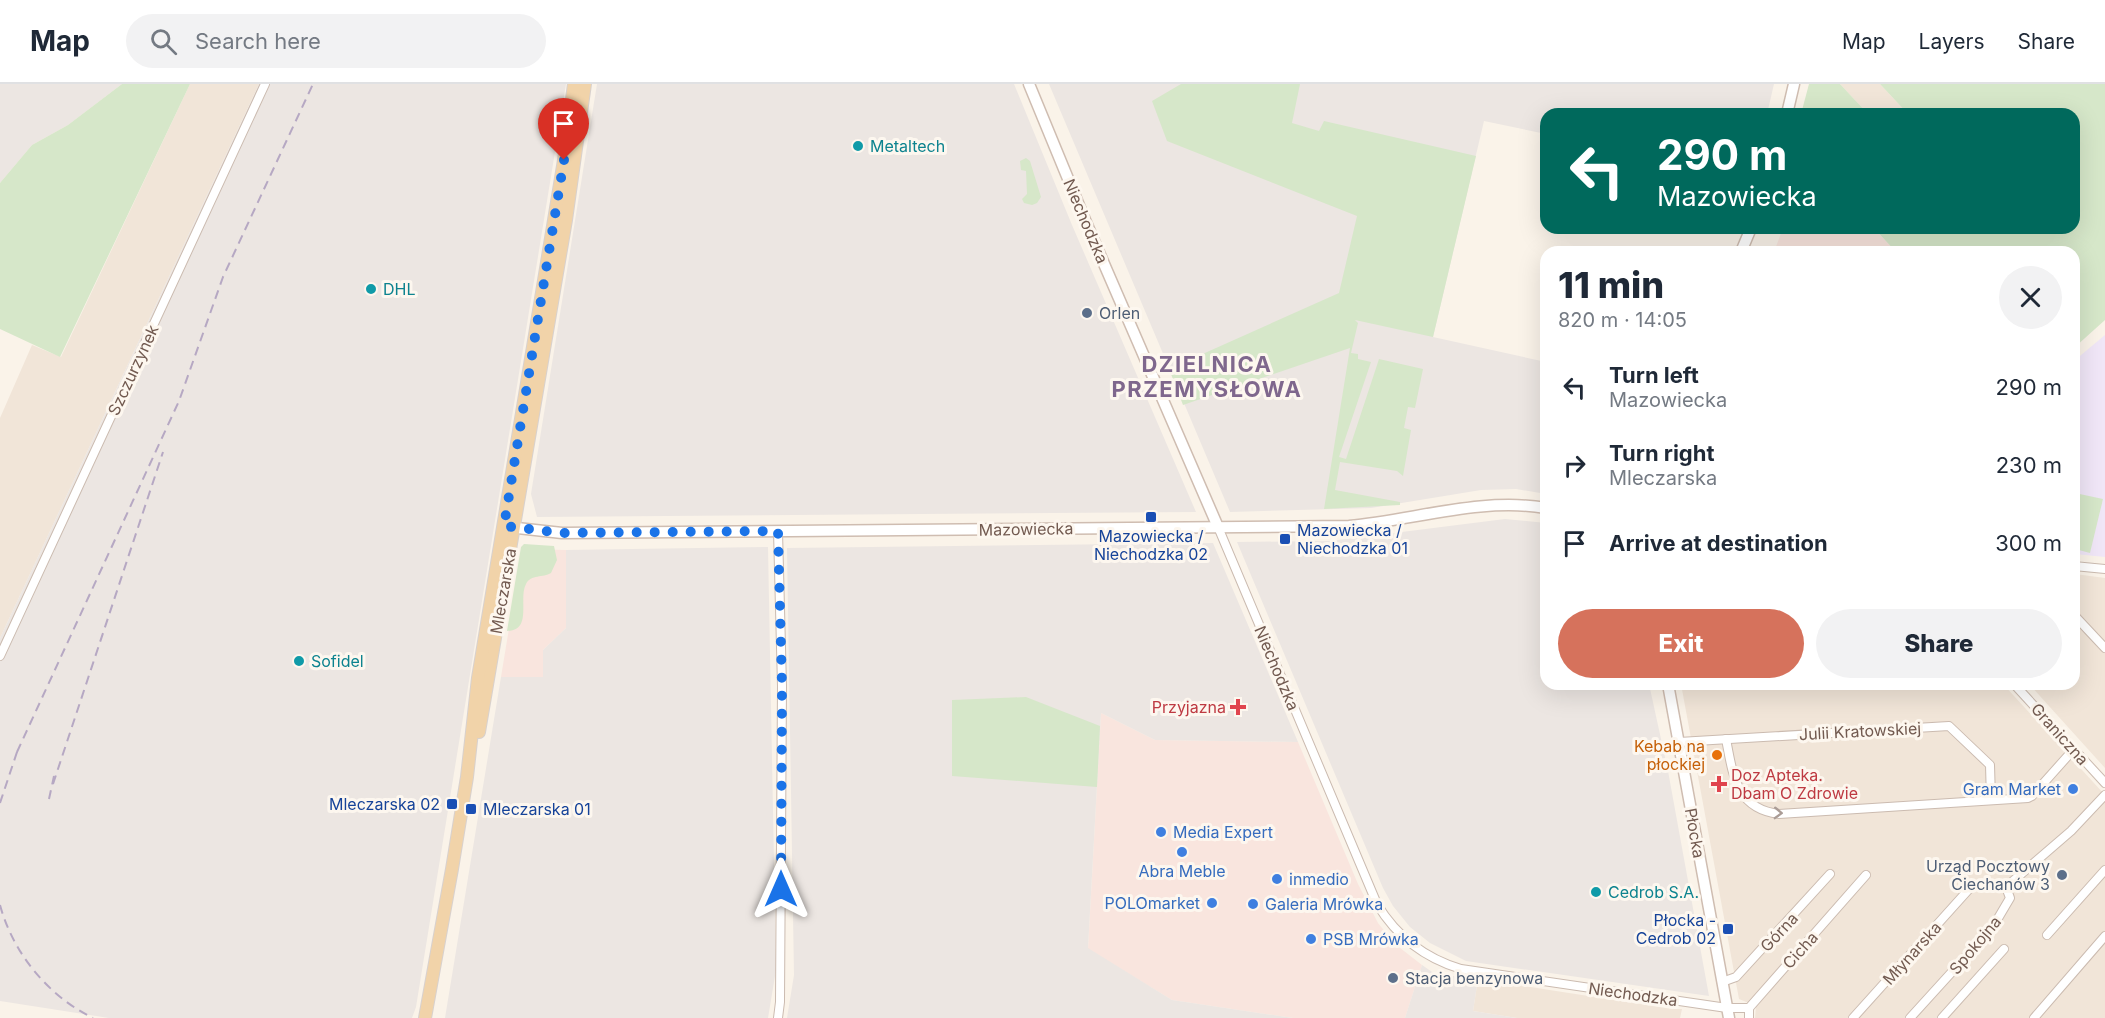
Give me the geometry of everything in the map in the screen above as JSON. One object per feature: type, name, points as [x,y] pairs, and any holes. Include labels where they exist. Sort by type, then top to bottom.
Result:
[{"type":"main road","name":"Mleczarska","points":[[509,527],[574,84]]},
{"type":"main road","name":"Mleczarska","points":[[424,1018],[467,777],[478,678],[509,527],[567,210],[585,84]]},
{"type":"street","name":"Szczurzynek","points":[[0,656],[265,84]]},
{"type":"street","name":"Niechodzka","points":[[1029,84],[1377,903],[1388,922],[1407,942],[1433,960],[1461,969],[1728,1013]]},
{"type":"street","points":[[1788,108],[1794,84]]},
{"type":"street","name":"Mazowiecka","points":[[509,527],[562,533],[1349,526],[1414,518],[1473,507],[1517,504],[1540,507]]},
{"type":"street","points":[[778,531],[782,686],[780,1002],[778,1018]]},
{"type":"street","points":[[2080,567],[2105,569]]},
{"type":"street","points":[[2080,621],[2105,648]]},
{"type":"street","name":"Płocka","points":[[1669,690],[1728,1013]]},
{"type":"street","name":"Graniczna","points":[[2020,690],[2105,783]]},
{"type":"street","name":"Julii Kratowskiej","points":[[1679,742],[1949,726],[1990,765],[1991,800]]},
{"type":"street","points":[[1726,739],[1734,782],[1765,813],[1779,814],[2032,796],[2074,749]]},
{"type":"street","name":"Spokojna","points":[[1910,1018],[1997,920],[2010,898],[2006,887],[2071,831],[2105,795]]},
{"type":"street","points":[[2047,935],[2105,870]]},
{"type":"street","name":"Górna","points":[[1722,982],[1736,976],[1830,874]]},
{"type":"street","name":"Cicha","points":[[1749,1008],[1866,875]]},
{"type":"street","name":"Młynarska","points":[[1853,1018],[1970,888]]},
{"type":"street","points":[[2034,1018],[2105,936]]},
{"type":"street","points":[[1942,1018],[2004,949]]},
{"type":"street","points":[[1728,1013],[1749,1008],[1749,1018]]},
{"type":"shaded area","points":[[0,84],[122,84],[68,125],[32,145],[0,183]]},
{"type":"shaded area","points":[[190,84],[259,84],[0,638],[0,418],[32,345],[61,357]]},
{"type":"shaded area","points":[[259,84],[566,84],[416,1007],[412,1018],[109,1018],[0,1001],[0,638]]},
{"type":"shaded area","points":[[597,84],[1014,84],[1072,225],[1196,512],[537,517],[531,494]]},
{"type":"shaded area","points":[[1049,84],[1774,84],[1768,108],[1540,108],[1540,133],[1484,121],[1433,337],[1540,361],[1540,493],[1516,489],[1481,490],[1371,508],[1230,512]]},
{"type":"shaded area","points":[[1840,84],[1880,84],[1902,108],[1862,108]]},
{"type":"shaded area","points":[[1781,234],[1880,234],[1890,246],[1776,246]]},
{"type":"shaded area","points":[[2105,335],[2105,557],[2080,554],[2080,356]]},
{"type":"shaded area","points":[[1505,519],[1540,522],[1540,690],[1650,690],[1668,771],[1709,996],[1466,961],[1430,943],[1410,927],[1393,906],[1383,888],[1237,542],[1330,541]]},
{"type":"shaded area","points":[[1213,543],[1298,742],[1155,740],[1101,713],[1088,948],[1172,1000],[1293,1018],[787,1018],[794,975],[787,548]]},
{"type":"shaded area","points":[[768,547],[776,970],[768,1018],[445,1018],[501,677],[543,677],[543,650],[566,628],[566,550]]},
{"type":"shaded area","points":[[522,549],[566,550],[566,628],[543,650],[543,677],[501,677]]},
{"type":"shaded area","points":[[2080,575],[2105,578],[2105,768],[2034,690],[2080,690]]},
{"type":"shaded area","points":[[1682,690],[2009,690],[2105,795],[2105,1018],[1755,1018],[1756,1006],[1739,999]]},
{"type":"shaded area","points":[[1101,713],[1155,740],[1298,742],[1358,884],[1378,923],[1395,944],[1422,965],[1405,1018],[1293,1018],[1172,1000],[1088,949]]},
{"type":"shaded area","points":[[1422,965],[1435,974],[1478,979],[1473,1011],[1517,1018],[1405,1018]]},
{"type":"shaded area","points":[[1478,979],[1682,1009],[1680,1018],[1517,1018],[1473,1011]]},
{"type":"green space","points":[[122,84],[190,84],[60,357],[0,329],[0,183],[32,145],[68,125]]},
{"type":"green space","points":[[1181,84],[1300,84],[1292,123],[1319,131],[1324,121],[1476,156],[1433,337],[1355,320],[1358,323],[1351,353],[1358,354],[1358,359],[1371,362],[1339,457],[1346,459],[1379,359],[1423,369],[1415,408],[1408,407],[1404,428],[1411,430],[1403,476],[1397,471],[1340,462],[1335,490],[1400,502],[1400,505],[1324,509],[1350,348],[1183,405],[1169,369],[1339,293],[1357,216],[1167,141],[1152,101]]},
{"type":"green space","points":[[1809,84],[1840,84],[1862,108],[1803,108]]},
{"type":"green space","points":[[1880,84],[2105,84],[2105,320],[2080,342],[2080,246],[1890,246],[1880,234],[2080,234],[2080,108],[1902,108]]},
{"type":"green space","points":[[1026,158],[1030,161],[1041,197],[1037,203],[1032,205],[1024,203],[1022,199],[1027,194],[1026,171],[1021,170],[1020,161]]},
{"type":"green space","points":[[2080,494],[2103,499],[2090,553],[2080,550]]},
{"type":"green space","points":[[524,544],[554,546],[557,560],[551,573],[534,577],[528,581],[524,590],[520,626],[515,630],[507,631],[521,547]]},
{"type":"green space","points":[[1026,697],[1100,726],[1097,787],[952,776],[952,700]]},
{"type":"railway","points":[[17,752],[179,401],[223,277],[313,84]]},
{"type":"railway","points":[[53,784],[163,452]]},
{"type":"railway","points":[[0,803],[19,746]]},
{"type":"railway","points":[[49,799],[54,776]]},
{"type":"railway","points":[[0,905],[14,940],[34,971],[61,998],[93,1018]]},
{"type":"place","name":"Metaltech","points":[[858,146]]},
{"type":"place","name":"DHL","points":[[371,289]]},
{"type":"place","name":"Orlen","points":[[1087,313]]},
{"type":"place","name":"Mazowiecka / Niechodzka 02","points":[[1151,517]]},
{"type":"place","name":"Mazowiecka / Niechodzka 01","points":[[1285,539]]},
{"type":"place","name":"Sofidel","points":[[299,661]]},
{"type":"place","name":"Przyjazna","points":[[1238,707]]},
{"type":"place","name":"Kebab na płockiej","points":[[1717,755]]},
{"type":"place","name":"Doz Apteka. Dbam O Zdrowie","points":[[1719,784]]},
{"type":"place","name":"Gram Market","points":[[2073,789]]},
{"type":"place","name":"Mleczarska 02","points":[[452,804]]},
{"type":"place","name":"Mleczarska 01","points":[[471,809]]},
{"type":"place","name":"Media Expert","points":[[1161,832]]},
{"type":"place","name":"Abra Meble","points":[[1182,852]]},
{"type":"place","name":"Urząd Pocztowy Ciechanów 3","points":[[2062,875]]},
{"type":"place","name":"inmedio","points":[[1277,879]]},
{"type":"place","name":"Cedrob S.A.","points":[[1596,892]]},
{"type":"place","name":"POLOmarket","points":[[1212,903]]},
{"type":"place","name":"Galeria Mrówka","points":[[1253,904]]},
{"type":"place","name":"Płocka - Cedrob 02","points":[[1728,929]]},
{"type":"place","name":"PSB Mrówka","points":[[1311,939]]},
{"type":"place","name":"Stacja benzynowa","points":[[1393,978]]},
{"type":"district","name":"DZIELNICA PRZEMYSŁOWA","points":[[1207,376]]},
{"type":"route","points":[[564,160],[504,526],[562,533],[778,531],[782,686],[781,889]]}]
